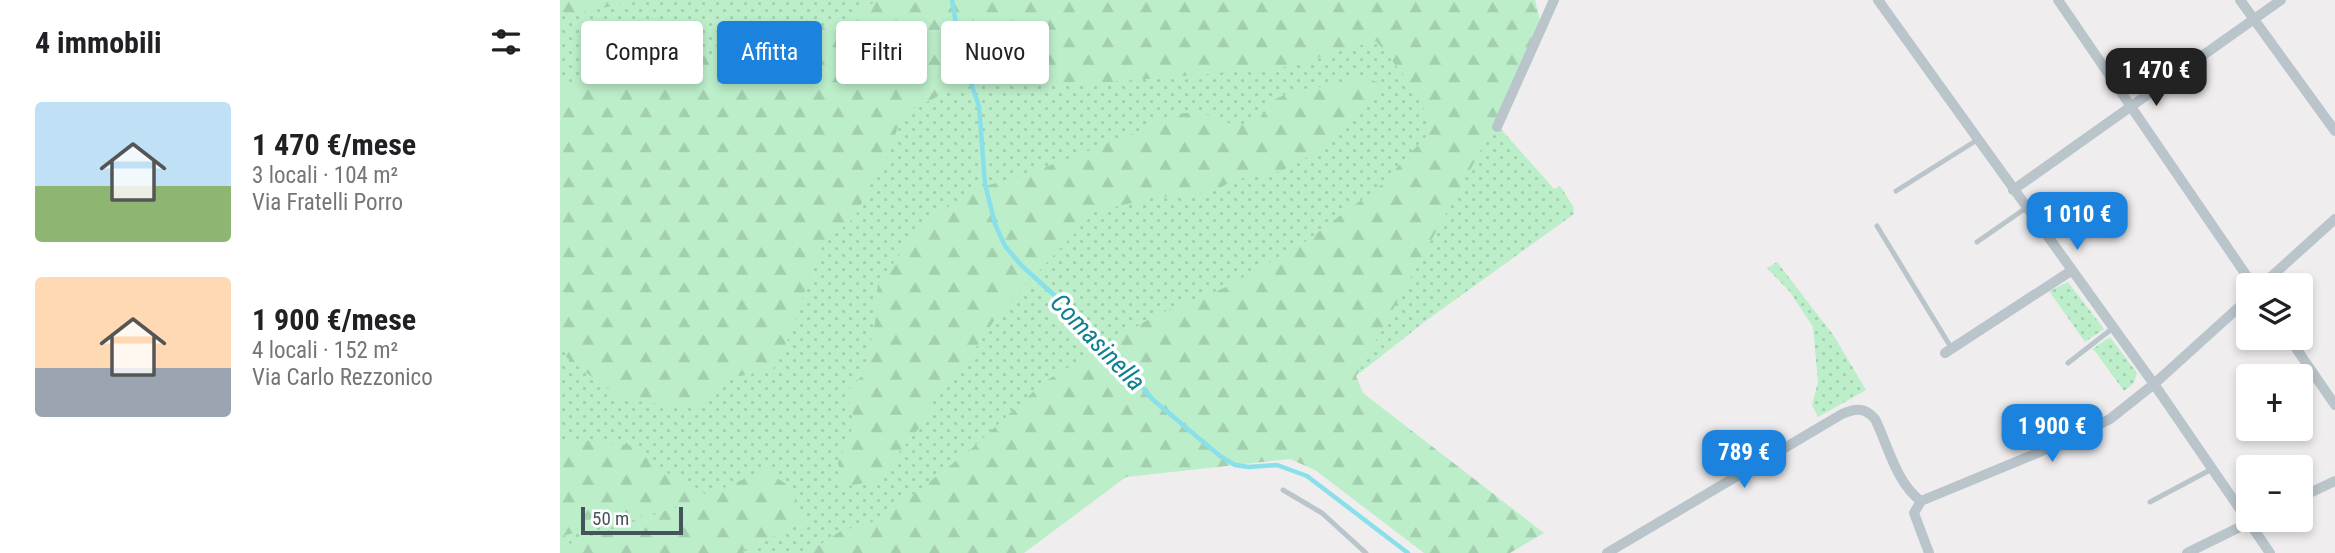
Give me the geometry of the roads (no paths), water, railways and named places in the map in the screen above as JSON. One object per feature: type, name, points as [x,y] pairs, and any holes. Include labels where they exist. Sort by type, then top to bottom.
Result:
[{"type":"street","points":[[1497,127],[1554,0]]},
{"type":"street","points":[[1878,0],[2236,500]]},
{"type":"street","points":[[2058,0],[2245,273]]},
{"type":"street","points":[[2240,0],[2335,131]]},
{"type":"street","points":[[2013,190],[2281,0]]},
{"type":"street","points":[[2275,273],[2335,219]]},
{"type":"street","points":[[1949,351],[2071,271]]},
{"type":"street","points":[[1929,553],[1914,513],[1921,501],[2096,427],[2154,384],[2236,310]]},
{"type":"street","points":[[2297,350],[2335,405]]},
{"type":"street","points":[[1607,553],[1624,548],[1842,414],[1858,409],[1875,419],[1902,480],[1921,501]]},
{"type":"street","points":[[2313,491],[2335,481]]},
{"type":"street","points":[[2187,553],[2236,529]]},
{"type":"street","points":[[2258,532],[2270,553]]},
{"type":"lane","points":[[1896,191],[1977,140]]},
{"type":"lane","points":[[1977,242],[2026,208]]},
{"type":"lane","points":[[1877,226],[1949,351]]},
{"type":"lane","points":[[2068,363],[2113,328]]},
{"type":"lane","points":[[2150,502],[2212,469]]},
{"type":"lane","points":[[1283,490],[1322,513],[1366,553]]},
{"type":"waterway","name":"Comasinella","points":[[952,0],[962,58],[979,106],[985,184],[995,224],[1005,246],[1021,265],[1098,335],[1152,399],[1220,456],[1235,465],[1277,465],[1307,476],[1408,553]]}]
